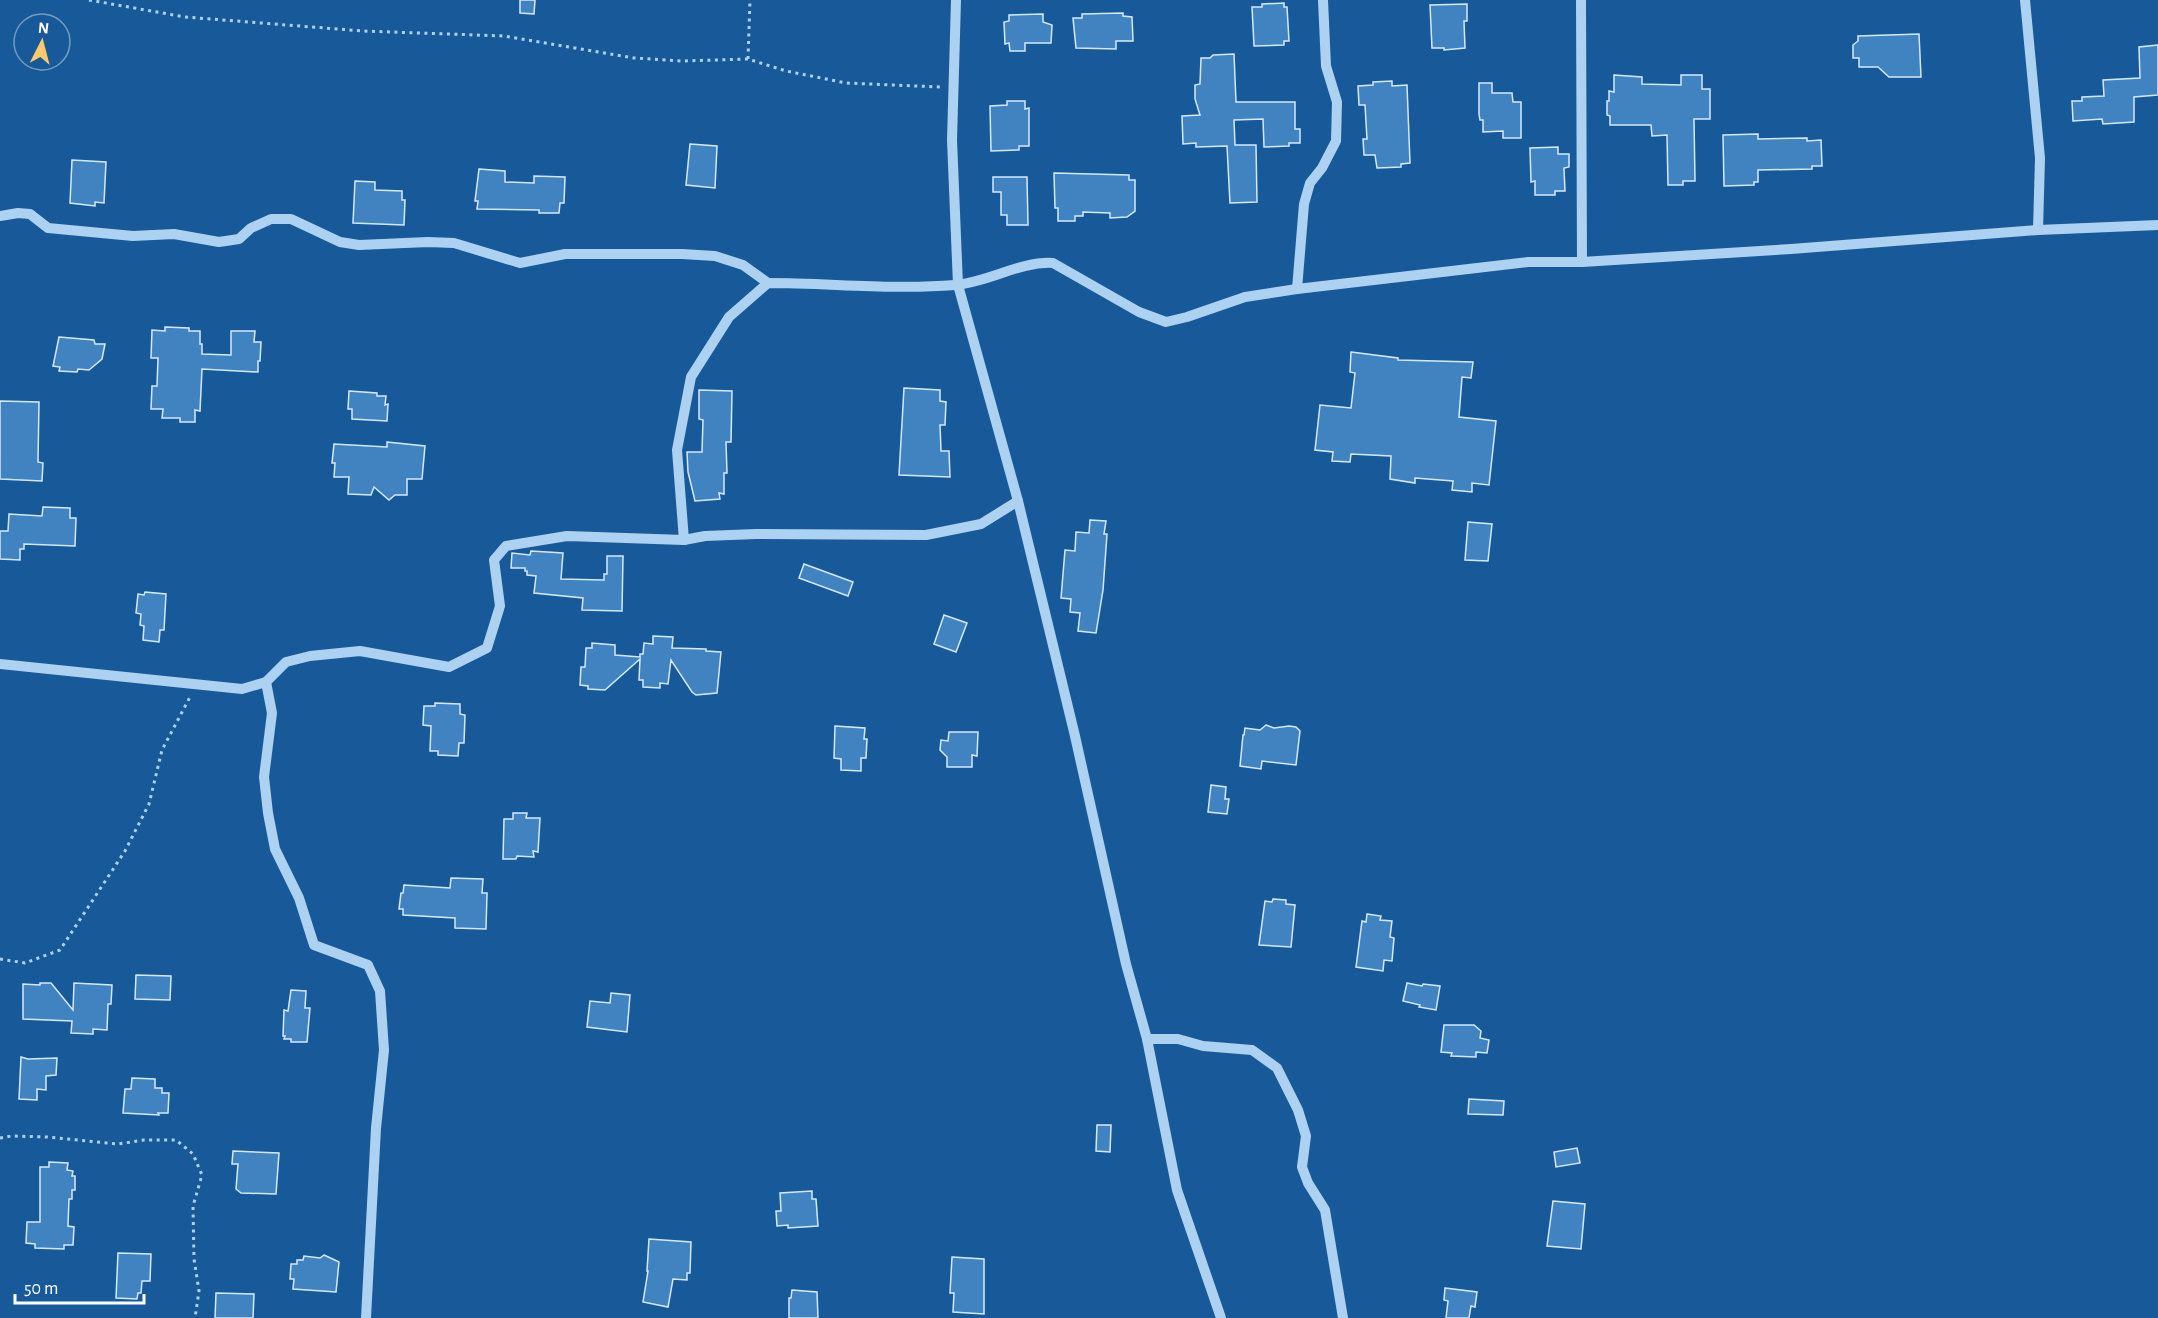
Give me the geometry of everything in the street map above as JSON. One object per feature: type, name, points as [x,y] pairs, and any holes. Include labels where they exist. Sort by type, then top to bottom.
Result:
[{"type":"street","points":[[956,0],[952,140],[958,285],[1018,501],[1075,736],[1126,964],[1147,1040],[1177,1190],[1221,1318]]},
{"type":"street","points":[[1297,289],[1304,204],[1310,183],[1322,168],[1336,141],[1336,102],[1326,66],[1323,0]]},
{"type":"street","points":[[1581,0],[1582,262]]},
{"type":"street","points":[[2025,0],[2040,158],[2038,230]]},
{"type":"street","points":[[0,216],[30,214],[48,228],[133,236],[174,234],[219,242],[239,238],[251,228],[271,219],[291,219],[340,242],[359,245],[454,243],[520,263],[565,254],[715,256],[743,265],[768,283],[889,288],[958,285],[1007,273],[1038,262],[1053,263],[1139,312],[1166,322],[1245,297],[1528,262],[1582,262],[2038,230],[2158,225]]},
{"type":"street","points":[[684,540],[677,450],[692,377],[729,317],[768,283]]},
{"type":"street","points":[[0,664],[242,689],[266,682],[286,662],[310,656],[360,651],[449,667],[487,648],[500,606],[494,560],[506,546],[567,536],[684,540],[705,536],[756,534],[926,534],[981,525],[1018,501]]},
{"type":"street","points":[[266,682],[273,713],[264,777],[275,849],[299,898],[314,945],[368,964],[380,991],[384,1050],[376,1128],[366,1318]]},
{"type":"street","points":[[1147,1040],[1178,1039],[1203,1046],[1252,1050],[1277,1068],[1298,1110],[1306,1136],[1302,1167],[1308,1183],[1325,1210],[1343,1318]]},
{"type":"path","points":[[89,0],[207,18],[363,31],[504,36],[634,58],[682,61],[748,59],[786,71],[846,83],[954,87]]},
{"type":"path","points":[[748,59],[750,0]]},
{"type":"path","points":[[0,959],[25,963],[60,950],[125,851],[144,814],[149,804],[162,750],[196,684]]},
{"type":"path","points":[[0,1138],[47,1137],[118,1144],[144,1140],[176,1140],[193,1154],[202,1176],[193,1206],[194,1260],[199,1291],[195,1318]]},
{"type":"building","points":[[520,0],[535,0],[534,14],[520,13]]},
{"type":"building","points":[[1284,3],[1284,7],[1287,7],[1289,41],[1284,41],[1284,45],[1254,46],[1252,7]]},
{"type":"building","points":[[1467,4],[1467,21],[1464,21],[1465,48],[1444,50],[1444,48],[1432,48],[1430,5]]},
{"type":"building","points":[[1123,13],[1123,16],[1132,17],[1133,41],[1116,41],[1116,49],[1076,48],[1073,18],[1082,18],[1082,14]]},
{"type":"building","points":[[1043,14],[1043,22],[1052,25],[1051,43],[1025,43],[1025,51],[1010,51],[1009,43],[1005,44],[1004,22],[1009,21],[1009,15]]},
{"type":"building","points":[[1919,34],[1921,77],[1889,77],[1878,67],[1859,67],[1859,58],[1853,58],[1853,45],[1858,41],[1858,36]]},
{"type":"building","points":[[2158,45],[2158,95],[2134,97],[2134,122],[2103,124],[2102,119],[2073,121],[2072,101],[2082,101],[2082,97],[2104,96],[2103,80],[2140,78],[2139,47]]},
{"type":"building","points":[[1234,54],[1236,102],[1295,102],[1295,129],[1300,129],[1300,143],[1264,147],[1263,119],[1234,120],[1235,145],[1256,145],[1257,202],[1230,203],[1227,146],[1196,147],[1196,143],[1183,144],[1182,116],[1200,115],[1195,99],[1195,85],[1200,84],[1201,58]]},
{"type":"building","points":[[1614,75],[1642,77],[1642,84],[1681,85],[1681,75],[1702,75],[1702,89],[1710,89],[1710,119],[1694,119],[1695,181],[1683,181],[1683,185],[1668,185],[1667,135],[1652,136],[1651,125],[1610,125],[1607,101],[1609,101],[1609,91],[1614,92]]},
{"type":"building","points":[[1392,81],[1392,86],[1407,85],[1410,163],[1401,164],[1401,167],[1377,168],[1375,155],[1364,155],[1363,139],[1367,139],[1365,105],[1359,105],[1358,86]]},
{"type":"building","points":[[1479,83],[1492,83],[1492,93],[1512,93],[1513,102],[1521,102],[1521,138],[1503,138],[1503,131],[1483,132],[1483,120],[1480,120],[1479,114]]},
{"type":"building","points":[[1007,101],[1025,101],[1025,109],[1029,108],[1029,146],[1019,146],[1019,150],[991,151],[990,106],[1007,105]]},
{"type":"building","points":[[1758,134],[1758,139],[1821,140],[1822,166],[1812,166],[1812,169],[1758,170],[1758,182],[1754,182],[1754,185],[1724,186],[1723,135]]},
{"type":"building","points":[[690,144],[717,146],[715,188],[686,185]]},
{"type":"building","points":[[1558,147],[1558,154],[1569,154],[1569,167],[1564,168],[1565,191],[1555,191],[1555,195],[1535,195],[1535,181],[1531,182],[1530,148]]},
{"type":"building","points":[[72,160],[106,162],[104,203],[95,202],[95,206],[70,203]]},
{"type":"building","points":[[479,169],[505,171],[505,182],[534,183],[534,176],[565,177],[564,203],[560,203],[559,213],[539,213],[539,210],[477,209],[478,201],[475,201]]},
{"type":"building","points":[[1054,173],[1129,175],[1129,180],[1135,180],[1135,211],[1127,217],[1110,218],[1110,213],[1083,212],[1083,216],[1075,216],[1075,221],[1058,221],[1058,208],[1055,208]]},
{"type":"building","points":[[993,177],[1027,177],[1028,225],[1007,225],[1007,215],[1001,215],[1001,192],[993,192]]},
{"type":"building","points":[[355,181],[375,182],[375,190],[402,191],[402,200],[405,200],[404,225],[353,223]]},
{"type":"building","points":[[165,327],[200,331],[202,354],[231,355],[231,331],[255,331],[254,342],[261,342],[258,372],[202,369],[200,411],[195,410],[195,422],[180,422],[180,418],[162,418],[163,409],[151,409],[152,386],[157,386],[158,358],[151,358],[152,330],[165,331]]},
{"type":"building","points":[[59,337],[94,340],[95,344],[105,344],[102,359],[89,370],[59,371],[60,367],[53,366]]},
{"type":"building","points":[[1351,352],[1398,358],[1398,360],[1473,362],[1471,378],[1462,377],[1459,417],[1496,421],[1489,485],[1472,483],[1472,492],[1452,490],[1453,481],[1415,478],[1415,483],[1390,479],[1391,456],[1351,454],[1350,462],[1332,461],[1333,452],[1315,450],[1320,405],[1351,408],[1355,373],[1350,372]]},
{"type":"building","points":[[904,388],[940,390],[940,401],[946,402],[945,425],[940,425],[941,451],[949,451],[950,477],[899,475]]},
{"type":"building","points":[[699,390],[732,391],[731,442],[726,442],[727,473],[724,473],[724,494],[719,493],[720,499],[695,501],[688,472],[687,452],[702,452],[703,420],[699,419]]},
{"type":"building","points":[[349,391],[386,396],[387,421],[352,419],[352,409],[348,409]]},
{"type":"building","points":[[0,401],[39,402],[38,462],[43,463],[42,481],[0,479]]},
{"type":"building","points":[[387,442],[425,446],[422,479],[407,479],[407,495],[395,495],[389,500],[374,487],[371,495],[348,494],[349,477],[334,477],[335,463],[332,463],[334,444],[387,447]]},
{"type":"building","points":[[43,507],[70,508],[70,518],[76,518],[75,546],[24,544],[24,549],[20,549],[20,560],[0,559],[0,531],[8,531],[9,514],[42,516]]},
{"type":"building","points":[[1090,520],[1106,521],[1104,534],[1107,534],[1103,590],[1096,633],[1078,631],[1080,613],[1070,612],[1071,599],[1061,598],[1065,550],[1075,551],[1076,532],[1089,533]]},
{"type":"building","points":[[1468,522],[1492,524],[1488,561],[1465,560]]},
{"type":"building","points":[[531,551],[563,553],[561,579],[604,580],[604,574],[607,574],[607,556],[623,556],[622,611],[582,610],[583,598],[534,593],[536,576],[527,575],[525,568],[511,568],[512,553],[530,555]]},
{"type":"building","points":[[804,564],[853,582],[848,596],[799,578]]},
{"type":"building","points":[[145,592],[166,594],[164,630],[160,630],[159,642],[143,640],[144,626],[140,625],[141,614],[136,613],[138,594],[144,595]]},
{"type":"building","points":[[944,615],[967,623],[956,652],[934,644]]},
{"type":"building","points":[[653,636],[673,637],[672,648],[721,652],[717,693],[696,695],[671,660],[668,684],[660,683],[660,688],[643,687],[643,680],[639,680],[640,659],[605,690],[588,689],[588,686],[580,685],[581,667],[585,667],[586,648],[592,648],[592,643],[615,645],[615,655],[640,657],[640,654],[643,654],[644,643],[653,644]]},
{"type":"building","points":[[435,703],[460,704],[460,714],[465,715],[464,743],[459,743],[458,756],[438,755],[438,751],[430,751],[431,726],[423,725],[424,706],[435,706]]},
{"type":"building","points":[[1266,725],[1274,728],[1296,727],[1300,731],[1296,765],[1262,761],[1261,769],[1240,766],[1245,728],[1260,730]]},
{"type":"building","points":[[835,726],[865,728],[866,758],[861,758],[861,771],[841,770],[841,759],[834,758]]},
{"type":"building","points":[[949,732],[978,732],[977,756],[972,755],[972,767],[947,767],[947,757],[940,750],[941,740],[948,741]]},
{"type":"building","points":[[1211,785],[1226,787],[1225,799],[1229,799],[1227,814],[1208,812]]},
{"type":"building","points":[[513,813],[527,813],[526,818],[540,818],[538,852],[533,851],[534,857],[517,856],[516,859],[503,859],[504,819],[513,819]]},
{"type":"building","points":[[451,878],[483,879],[482,893],[487,893],[486,929],[455,928],[455,918],[403,915],[403,909],[399,909],[404,885],[450,888]]},
{"type":"building","points":[[1273,899],[1286,900],[1286,904],[1295,905],[1291,947],[1259,945],[1265,901],[1272,902]]},
{"type":"building","points":[[1367,914],[1381,916],[1380,920],[1392,921],[1390,937],[1394,938],[1392,961],[1384,960],[1383,971],[1356,967],[1362,921],[1366,922]]},
{"type":"building","points":[[136,975],[171,976],[170,1000],[135,999]]},
{"type":"building","points":[[40,983],[51,983],[73,1010],[74,983],[112,985],[111,1004],[108,1004],[107,1030],[93,1029],[93,1034],[71,1033],[72,1021],[23,1019],[23,984],[40,985]]},
{"type":"building","points":[[1407,983],[1440,986],[1436,1010],[1403,1001]]},
{"type":"building","points":[[291,990],[306,991],[305,1008],[310,1008],[307,1042],[291,1042],[291,1039],[284,1039],[285,1036],[283,1036],[284,1010],[288,1011]]},
{"type":"building","points":[[611,993],[630,995],[627,1032],[587,1027],[590,1001],[610,1003]]},
{"type":"building","points":[[1444,1025],[1474,1025],[1481,1031],[1480,1038],[1489,1040],[1487,1053],[1476,1052],[1476,1057],[1451,1056],[1452,1053],[1441,1052]]},
{"type":"building","points":[[21,1057],[28,1059],[57,1058],[56,1075],[46,1076],[46,1090],[37,1089],[37,1100],[19,1099]]},
{"type":"building","points":[[132,1078],[155,1079],[155,1088],[162,1088],[162,1093],[169,1093],[168,1113],[158,1113],[159,1115],[123,1113],[125,1089],[131,1089]]},
{"type":"building","points":[[1469,1099],[1504,1101],[1503,1115],[1468,1114]]},
{"type":"building","points":[[1097,1125],[1111,1125],[1110,1152],[1096,1151]]},
{"type":"building","points":[[1577,1148],[1580,1163],[1556,1167],[1554,1152]]},
{"type":"building","points":[[233,1151],[279,1153],[276,1194],[241,1193],[236,1189],[238,1164],[232,1164]]},
{"type":"building","points":[[49,1162],[68,1163],[67,1170],[73,1171],[72,1176],[75,1176],[75,1190],[72,1190],[72,1199],[69,1199],[68,1226],[74,1227],[73,1245],[64,1245],[64,1249],[35,1248],[35,1244],[26,1243],[27,1222],[40,1222],[40,1167],[49,1167]]},
{"type":"building","points":[[812,1191],[812,1199],[816,1199],[818,1226],[788,1228],[788,1225],[777,1226],[776,1211],[781,1211],[780,1193]]},
{"type":"building","points":[[1553,1201],[1585,1204],[1581,1249],[1547,1246]]},
{"type":"building","points":[[649,1239],[691,1242],[690,1273],[687,1273],[687,1280],[673,1279],[668,1307],[643,1302],[648,1271]]},
{"type":"building","points":[[118,1253],[151,1254],[150,1281],[142,1281],[141,1293],[138,1293],[137,1299],[116,1298]]},
{"type":"building","points":[[324,1255],[339,1262],[336,1292],[293,1289],[294,1279],[290,1279],[291,1264],[297,1264],[297,1260],[303,1260],[304,1256],[320,1258]]},
{"type":"building","points":[[952,1257],[984,1259],[984,1314],[953,1312],[954,1293],[950,1293]]},
{"type":"building","points":[[1445,1288],[1477,1292],[1475,1307],[1471,1306],[1469,1318],[1446,1318],[1448,1301],[1444,1300]]},
{"type":"building","points":[[792,1290],[817,1292],[818,1318],[789,1318],[789,1298],[791,1298]]},
{"type":"building","points":[[216,1293],[254,1294],[253,1318],[215,1318]]}]
